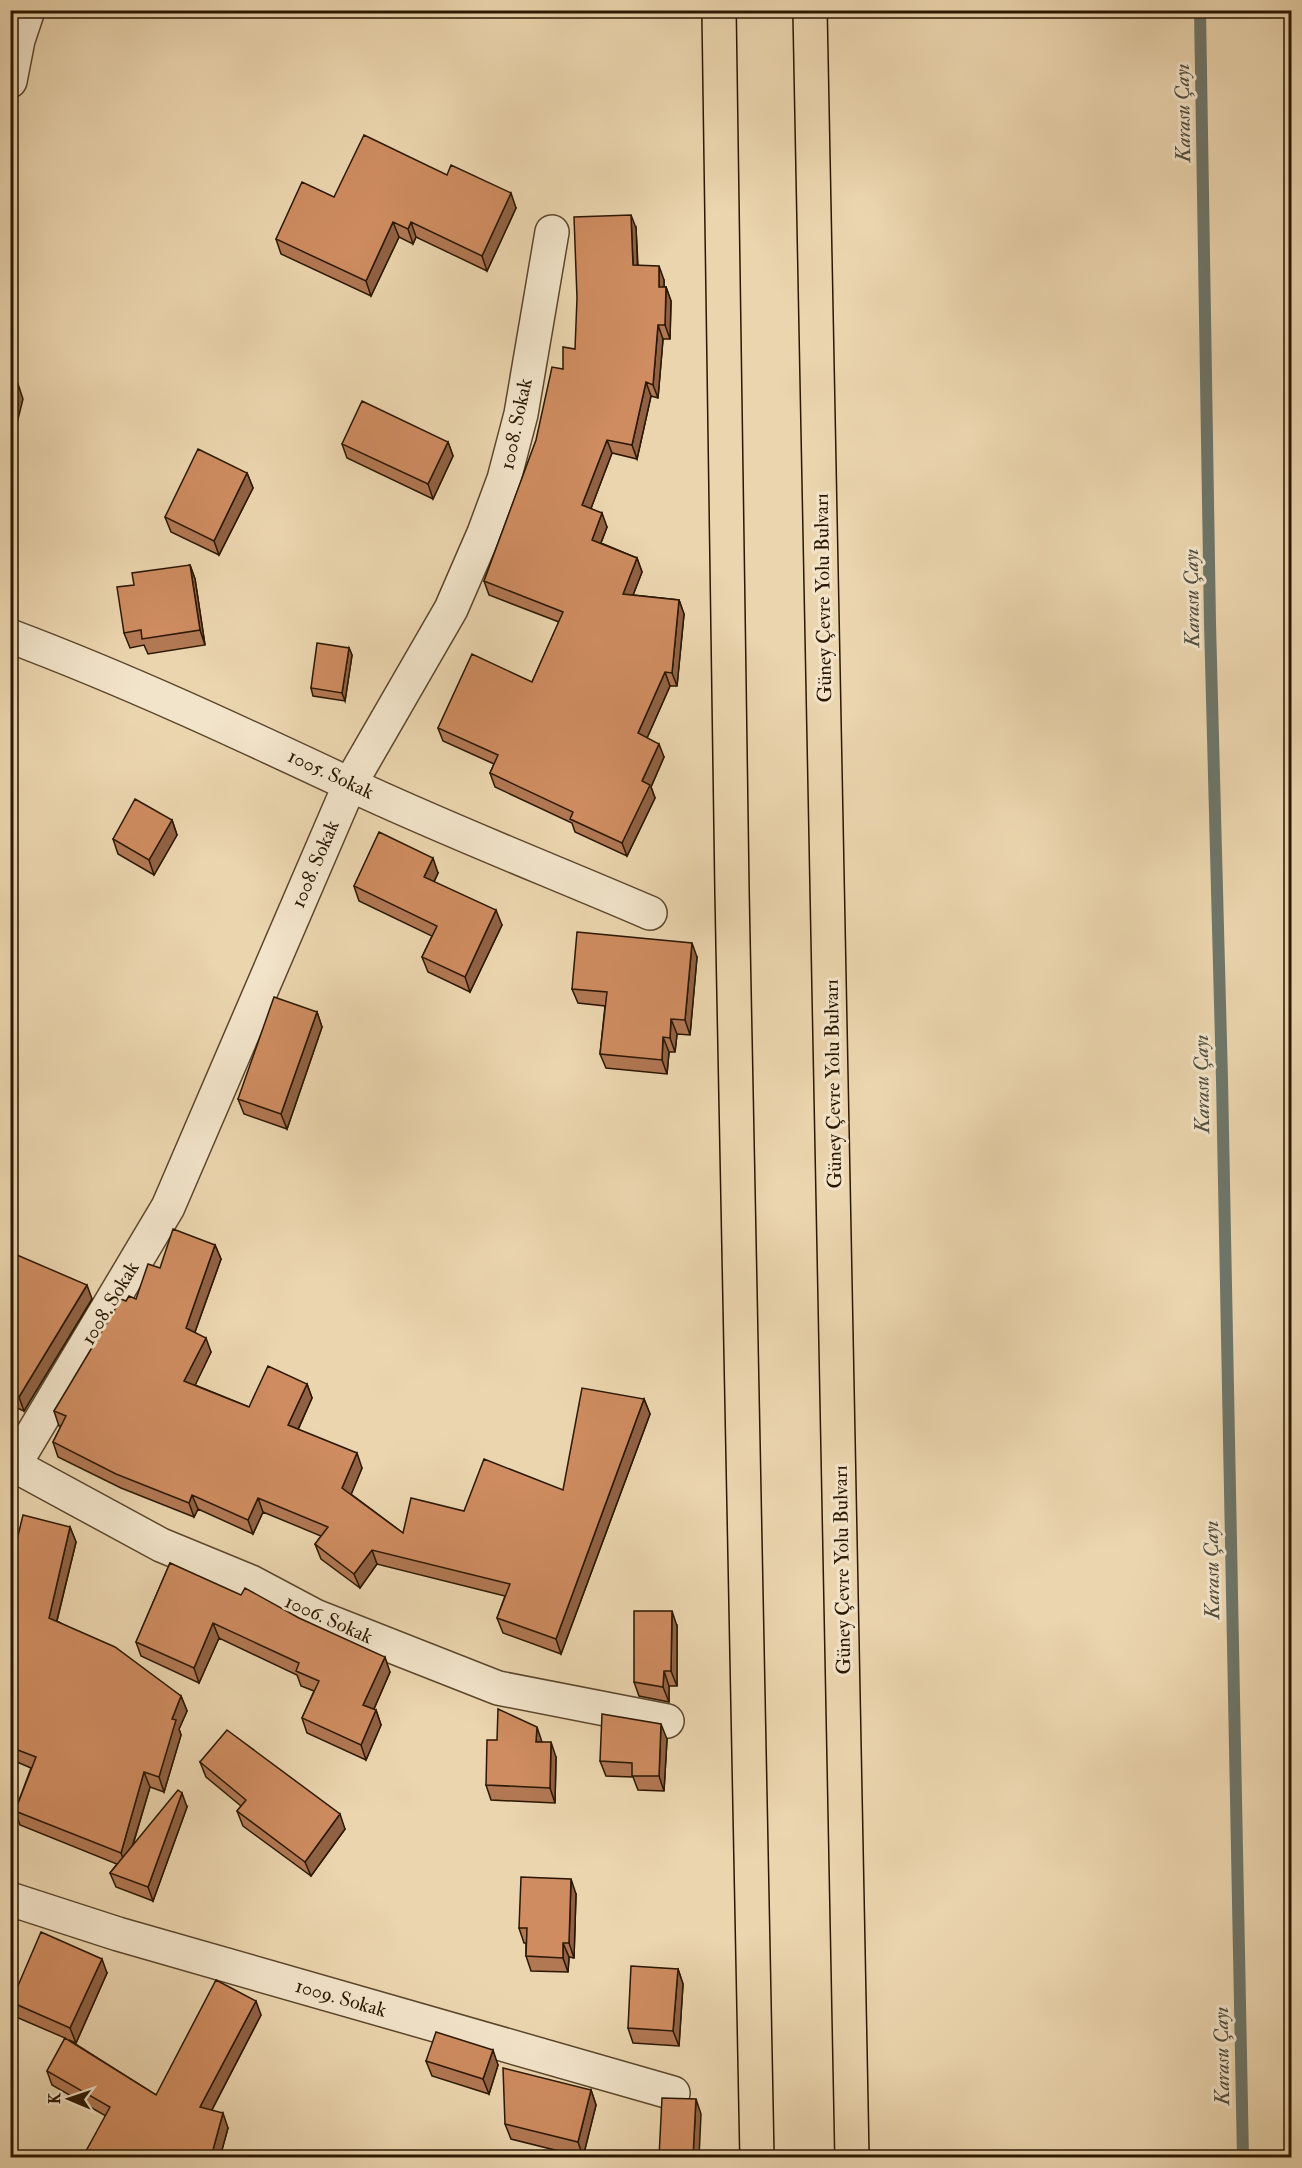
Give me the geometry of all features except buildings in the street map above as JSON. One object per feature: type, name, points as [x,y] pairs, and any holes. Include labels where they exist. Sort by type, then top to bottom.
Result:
[{"type":"highway","points":[[719,10],[732,891],[757,2157]]},
{"type":"highway","name":"Güney Çevre Yolu Bulvarı","points":[[810,10],[852,2157]]},
{"type":"street","points":[[10,81],[18,40],[28,10]]},
{"type":"street","name":"1008. Sokak","points":[[11,1467],[168,1207],[350,784],[451,609],[504,480],[521,414],[552,232]]},
{"type":"street","name":"1005. Sokak","points":[[10,636],[152,692],[350,784],[650,913]]},
{"type":"street","name":"1006. Sokak","points":[[11,1467],[161,1545],[251,1582],[315,1616],[498,1688],[667,1721]]},
{"type":"street","name":"1009. Sokak","points":[[10,1899],[118,1934],[673,2092]]},
{"type":"waterway","name":"Karasu Çayı","points":[[1200,10],[1210,623],[1222,1080],[1243,2158]]}]
